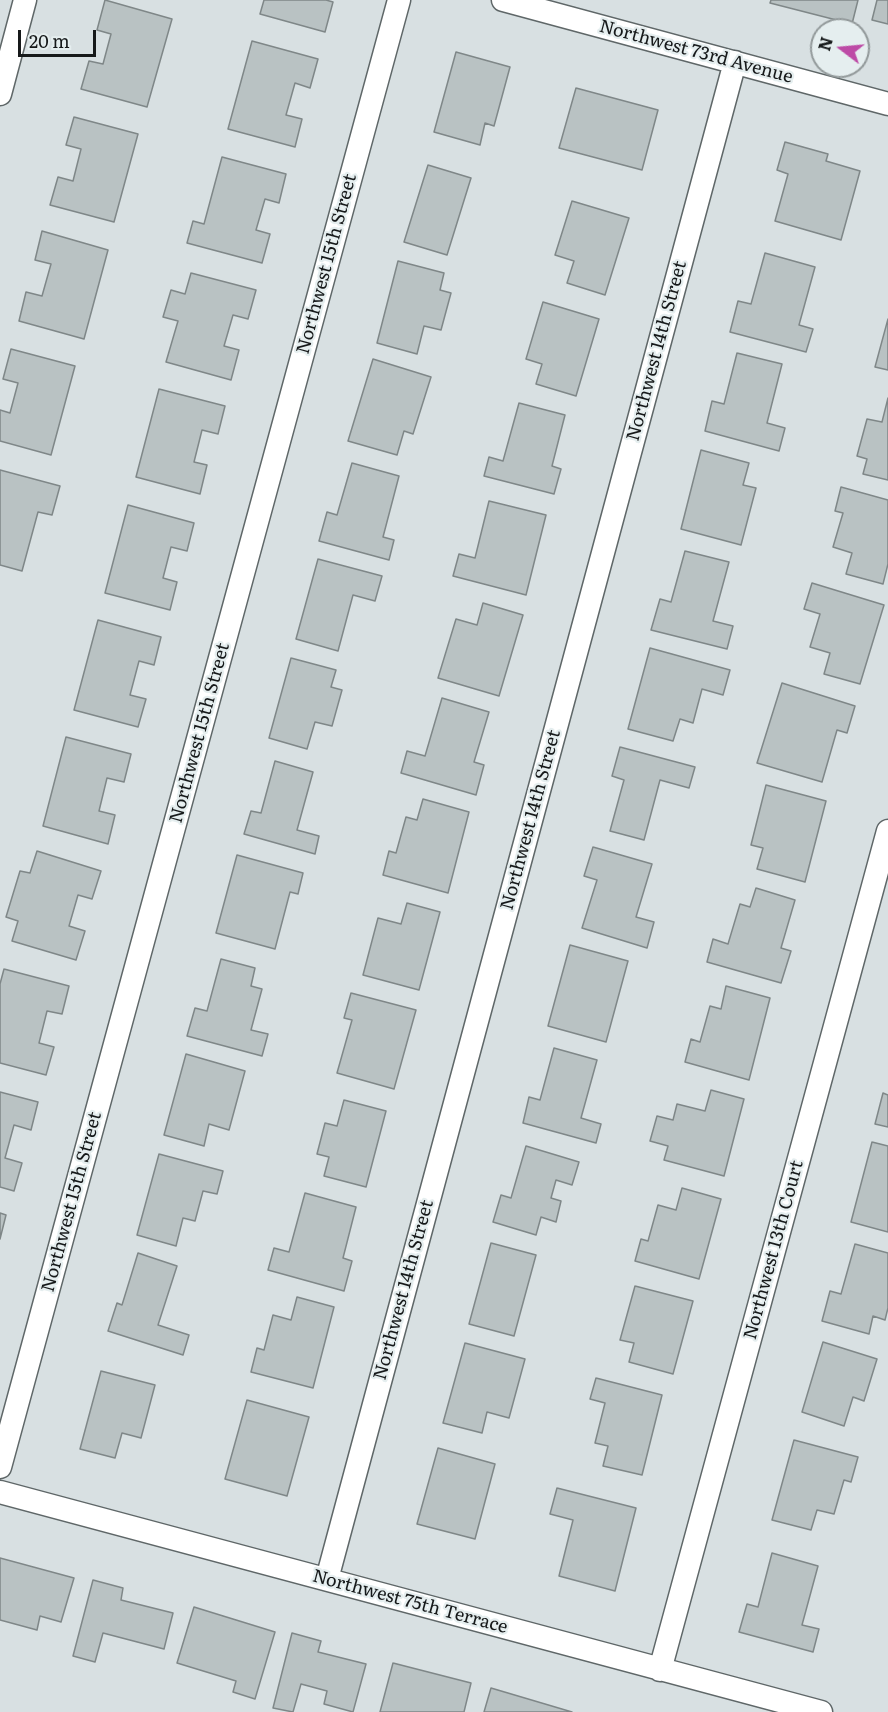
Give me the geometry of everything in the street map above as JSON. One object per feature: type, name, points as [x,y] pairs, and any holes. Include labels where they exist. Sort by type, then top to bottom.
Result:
[{"type":"street","points":[[0,94],[25,0]]},
{"type":"street","name":"Northwest 15th Street","points":[[0,1467],[399,0]]},
{"type":"street","name":"Northwest 73rd Avenue","points":[[503,0],[888,105]]},
{"type":"street","name":"Northwest 14th Street","points":[[327,1579],[735,62]]},
{"type":"street","name":"Northwest 13th Court","points":[[660,1670],[888,831]]},
{"type":"street","name":"Northwest 75th Terrace","points":[[0,1492],[821,1712]]},
{"type":"building","points":[[105,0],[172,19],[147,107],[81,89],[89,61],[103,64],[111,34],[97,30]]},
{"type":"building","points":[[264,0],[333,2],[325,32],[260,14]]},
{"type":"building","points":[[771,0],[858,0],[854,18],[829,18],[770,3]]},
{"type":"building","points":[[877,0],[888,0],[888,24],[872,20]]},
{"type":"building","points":[[252,41],[318,59],[310,88],[295,83],[286,115],[302,119],[295,147],[228,129]]},
{"type":"building","points":[[456,52],[510,67],[494,126],[485,123],[480,145],[434,132]]},
{"type":"building","points":[[576,88],[658,110],[642,170],[559,148]]},
{"type":"building","points":[[74,117],[138,134],[114,222],[50,205],[58,177],[73,181],[81,149],[66,145]]},
{"type":"building","points":[[785,142],[828,154],[826,161],[860,171],[841,240],[775,221],[788,174],[777,170]]},
{"type":"building","points":[[222,157],[286,174],[279,203],[265,199],[256,230],[270,234],[262,263],[187,243],[193,221],[204,224]]},
{"type":"building","points":[[428,165],[471,178],[447,255],[404,242]]},
{"type":"building","points":[[572,201],[629,218],[605,295],[567,283],[574,261],[555,255]]},
{"type":"building","points":[[42,231],[108,250],[84,339],[19,321],[26,292],[42,296],[51,264],[35,260]]},
{"type":"building","points":[[765,253],[815,267],[799,325],[813,329],[806,352],[730,332],[738,301],[751,304]]},
{"type":"building","points":[[398,261],[444,273],[440,290],[451,293],[441,330],[424,326],[417,354],[377,343]]},
{"type":"building","points":[[191,273],[256,290],[248,319],[233,315],[224,346],[239,350],[231,380],[166,362],[178,321],[163,317],[171,290],[185,294]]},
{"type":"building","points":[[543,302],[599,319],[576,396],[536,384],[542,364],[526,359]]},
{"type":"building","points":[[888,319],[888,370],[875,367]]},
{"type":"building","points":[[11,349],[75,366],[51,455],[0,441],[0,410],[10,413],[18,383],[3,379]]},
{"type":"building","points":[[737,353],[782,364],[767,423],[785,428],[779,451],[705,431],[712,401],[724,404]]},
{"type":"building","points":[[373,359],[431,377],[413,434],[404,431],[397,455],[348,441]]},
{"type":"building","points":[[159,389],[225,406],[218,434],[202,430],[194,462],[207,465],[200,494],[136,477]]},
{"type":"building","points":[[888,398],[888,480],[863,474],[867,459],[857,456],[867,419],[882,422]]},
{"type":"building","points":[[519,403],[565,415],[552,466],[561,469],[554,494],[484,476],[489,457],[503,461]]},
{"type":"building","points":[[701,450],[749,463],[743,485],[756,488],[741,545],[681,529]]},
{"type":"building","points":[[352,463],[399,476],[383,537],[394,540],[389,560],[319,541],[327,512],[337,515]]},
{"type":"building","points":[[0,470],[60,486],[52,515],[38,512],[22,571],[0,565]]},
{"type":"building","points":[[841,487],[888,500],[888,564],[883,584],[846,574],[852,553],[833,547],[843,513],[835,511]]},
{"type":"building","points":[[489,501],[546,515],[526,595],[453,576],[459,554],[475,558]]},
{"type":"building","points":[[128,505],[194,523],[187,551],[171,547],[163,578],[177,582],[170,610],[105,593]]},
{"type":"building","points":[[685,551],[729,562],[713,621],[733,626],[727,649],[651,630],[660,599],[671,602]]},
{"type":"building","points":[[318,559],[382,576],[375,601],[353,595],[338,651],[296,639]]},
{"type":"building","points":[[812,583],[884,605],[860,684],[824,674],[830,653],[810,647],[820,614],[804,609]]},
{"type":"building","points":[[483,603],[523,615],[499,696],[438,678],[456,619],[477,625]]},
{"type":"building","points":[[98,620],[161,637],[154,665],[139,661],[130,695],[146,699],[138,727],[74,710]]},
{"type":"building","points":[[650,648],[730,670],[723,695],[702,689],[693,723],[680,719],[673,741],[628,729]]},
{"type":"building","points":[[291,658],[336,670],[331,687],[342,690],[332,726],[315,722],[307,749],[269,738]]},
{"type":"building","points":[[782,683],[855,706],[847,733],[837,730],[822,782],[757,763]]},
{"type":"building","points":[[442,698],[489,712],[474,762],[484,765],[476,795],[401,773],[407,751],[425,756]]},
{"type":"building","points":[[66,737],[131,754],[124,782],[107,778],[99,811],[115,815],[108,844],[43,826]]},
{"type":"building","points":[[620,747],[695,767],[689,788],[660,780],[644,840],[610,831],[624,780],[612,776]]},
{"type":"building","points":[[275,761],[313,772],[297,830],[319,836],[315,854],[244,834],[251,811],[261,813]]},
{"type":"building","points":[[766,785],[826,801],[805,882],[757,869],[763,848],[751,845]]},
{"type":"building","points":[[423,799],[469,812],[448,893],[383,875],[389,851],[396,853],[406,817],[417,820]]},
{"type":"building","points":[[593,847],[652,864],[636,917],[654,922],[647,948],[582,928],[597,880],[584,876]]},
{"type":"building","points":[[37,851],[101,871],[92,899],[78,895],[69,926],[85,931],[76,960],[12,941],[18,921],[6,917],[20,871],[30,873]]},
{"type":"building","points":[[237,855],[303,873],[298,894],[290,892],[275,949],[216,933]]},
{"type":"building","points":[[756,888],[795,900],[781,948],[791,951],[781,983],[707,962],[713,939],[728,944],[740,904],[750,907]]},
{"type":"building","points":[[407,903],[440,912],[419,990],[363,975],[378,918],[401,924]]},
{"type":"building","points":[[570,945],[628,961],[606,1042],[548,1026]]},
{"type":"building","points":[[221,959],[255,968],[251,986],[262,989],[251,1030],[268,1034],[262,1056],[187,1036],[195,1008],[207,1011]]},
{"type":"building","points":[[4,969],[69,986],[62,1014],[47,1011],[39,1043],[54,1047],[46,1075],[0,1063],[0,984]]},
{"type":"building","points":[[726,986],[770,998],[749,1080],[685,1062],[691,1039],[700,1042],[710,1006],[721,1009]]},
{"type":"building","points":[[351,993],[416,1010],[394,1089],[337,1073],[352,1020],[344,1018]]},
{"type":"building","points":[[554,1048],[597,1060],[581,1118],[601,1124],[596,1143],[523,1123],[529,1097],[540,1100]]},
{"type":"building","points":[[186,1054],[245,1071],[229,1130],[209,1124],[204,1146],[164,1135]]},
{"type":"building","points":[[711,1090],[744,1099],[724,1176],[664,1160],[668,1146],[650,1141],[657,1116],[673,1120],[677,1104],[705,1111]]},
{"type":"building","points":[[0,1092],[38,1102],[31,1130],[14,1125],[5,1158],[22,1163],[14,1191],[0,1187]]},
{"type":"building","points":[[883,1093],[888,1095],[888,1127],[875,1124]]},
{"type":"building","points":[[344,1100],[386,1111],[366,1187],[324,1176],[329,1157],[317,1154],[325,1123],[337,1126]]},
{"type":"building","points":[[872,1142],[888,1146],[888,1232],[851,1222]]},
{"type":"building","points":[[526,1146],[579,1162],[572,1185],[556,1180],[551,1198],[561,1201],[556,1222],[541,1217],[536,1235],[493,1222],[501,1195],[511,1198]]},
{"type":"building","points":[[159,1154],[223,1171],[217,1194],[203,1191],[195,1221],[183,1218],[176,1246],[137,1235]]},
{"type":"building","points":[[682,1188],[721,1199],[699,1279],[635,1261],[641,1239],[648,1241],[658,1205],[676,1210]]},
{"type":"building","points":[[305,1193],[356,1207],[343,1258],[352,1261],[344,1291],[268,1270],[274,1248],[289,1252]]},
{"type":"building","points":[[0,1213],[6,1215],[0,1239]]},
{"type":"building","points":[[491,1243],[536,1255],[514,1336],[469,1324]]},
{"type":"building","points":[[855,1244],[888,1253],[888,1308],[885,1320],[873,1316],[869,1334],[822,1321],[830,1291],[841,1294]]},
{"type":"building","points":[[138,1253],[177,1266],[158,1325],[189,1335],[183,1355],[108,1331],[117,1303],[122,1305]]},
{"type":"building","points":[[635,1286],[693,1301],[673,1374],[629,1362],[634,1343],[620,1340]]},
{"type":"building","points":[[297,1297],[334,1307],[313,1388],[251,1372],[257,1348],[264,1350],[273,1315],[291,1320]]},
{"type":"building","points":[[823,1342],[877,1359],[864,1401],[853,1397],[844,1426],[802,1412]]},
{"type":"building","points":[[465,1343],[525,1359],[509,1418],[487,1412],[482,1433],[443,1423]]},
{"type":"building","points":[[101,1371],[155,1385],[141,1438],[122,1433],[115,1458],[80,1449]]},
{"type":"building","points":[[596,1378],[662,1395],[642,1475],[603,1466],[608,1446],[595,1443],[605,1403],[590,1399]]},
{"type":"building","points":[[247,1400],[309,1417],[287,1496],[225,1479]]},
{"type":"building","points":[[794,1440],[858,1457],[851,1482],[844,1480],[834,1514],[817,1510],[811,1530],[772,1520]]},
{"type":"building","points":[[438,1448],[495,1464],[475,1539],[417,1524]]},
{"type":"building","points":[[557,1488],[636,1508],[615,1591],[559,1576],[573,1520],[550,1514]]},
{"type":"building","points":[[772,1553],[818,1566],[802,1625],[819,1629],[813,1652],[739,1632],[747,1604],[758,1607]]},
{"type":"building","points":[[0,1558],[74,1578],[61,1622],[40,1616],[37,1630],[0,1620]]},
{"type":"building","points":[[93,1580],[123,1588],[121,1600],[173,1613],[164,1649],[103,1633],[95,1662],[73,1656]]},
{"type":"building","points":[[194,1607],[275,1632],[255,1699],[233,1692],[236,1681],[177,1663]]},
{"type":"building","points":[[292,1633],[321,1641],[318,1652],[366,1664],[353,1712],[324,1704],[327,1691],[301,1684],[293,1712],[273,1708]]},
{"type":"building","points":[[393,1663],[471,1683],[464,1712],[380,1712]]},
{"type":"building","points":[[491,1688],[572,1712],[484,1712]]}]
